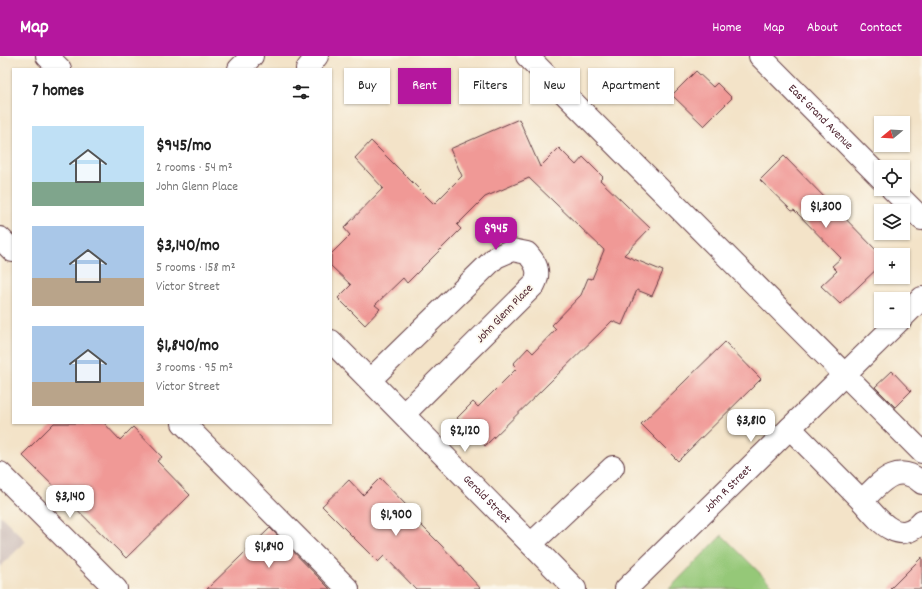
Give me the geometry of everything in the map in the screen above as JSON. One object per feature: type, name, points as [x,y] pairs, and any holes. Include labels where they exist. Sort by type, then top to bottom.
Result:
[{"type":"street","points":[[47,56],[59,68]]},
{"type":"street","points":[[240,68],[252,56]]},
{"type":"street","points":[[307,68],[316,56]]},
{"type":"street","points":[[527,56],[922,452]]},
{"type":"street","name":"East Grand Avenue","points":[[760,56],[874,171]]},
{"type":"street","points":[[899,196],[922,219]]},
{"type":"street","points":[[0,238],[12,250]]},
{"type":"street","name":"John Glenn Place","points":[[370,380],[496,257],[512,250],[527,252],[537,266],[538,273],[534,285],[404,414]]},
{"type":"street","points":[[910,310],[922,298]]},
{"type":"street","name":"John R Street","points":[[626,589],[892,328]]},
{"type":"street","name":"Gerald Street","points":[[332,343],[404,414],[575,589]]},
{"type":"street","points":[[184,424],[348,589]]},
{"type":"street","points":[[790,428],[862,501],[884,526],[892,530],[910,530],[922,521]]},
{"type":"street","points":[[531,544],[613,467]]},
{"type":"street","points":[[862,501],[883,479],[889,470],[909,475],[922,483]]},
{"type":"street","points":[[0,473],[116,589]]},
{"type":"shaded area","points":[[0,515],[26,541],[0,567]]},
{"type":"green space","points":[[722,535],[776,589],[669,589]]},
{"type":"building","points":[[696,71],[713,87],[717,83],[732,98],[704,126],[674,97],[674,93]]},
{"type":"building","points":[[519,119],[540,167],[559,148],[576,165],[583,157],[603,177],[600,180],[650,228],[624,255],[663,271],[652,296],[637,290],[622,325],[612,321],[485,446],[457,418],[473,402],[478,407],[517,368],[513,364],[528,348],[533,353],[556,329],[552,325],[581,295],[588,278],[592,279],[604,250],[529,178],[485,197],[457,225],[461,229],[407,283],[403,278],[375,305],[380,309],[365,325],[338,298],[351,285],[332,267],[332,253],[350,235],[344,228],[383,188],[355,158],[371,141],[434,204],[462,176],[450,149]]},
{"type":"building","points":[[784,156],[874,248],[874,272],[840,304],[821,286],[837,271],[832,266],[841,258],[794,210],[792,211],[760,180]]},
{"type":"building","points":[[725,342],[761,379],[678,461],[641,424]]},
{"type":"building","points":[[892,371],[911,391],[895,407],[875,387]]},
{"type":"building","points":[[53,424],[105,424],[120,440],[133,427],[162,457],[157,461],[190,495],[126,558],[22,455]]},
{"type":"building","points":[[380,478],[406,505],[404,508],[442,546],[481,589],[416,589],[384,556],[378,562],[322,506],[349,480],[363,495]]},
{"type":"building","points":[[270,528],[330,589],[207,589]]},
{"type":"building","points":[[922,557],[922,589],[890,589]]}]
